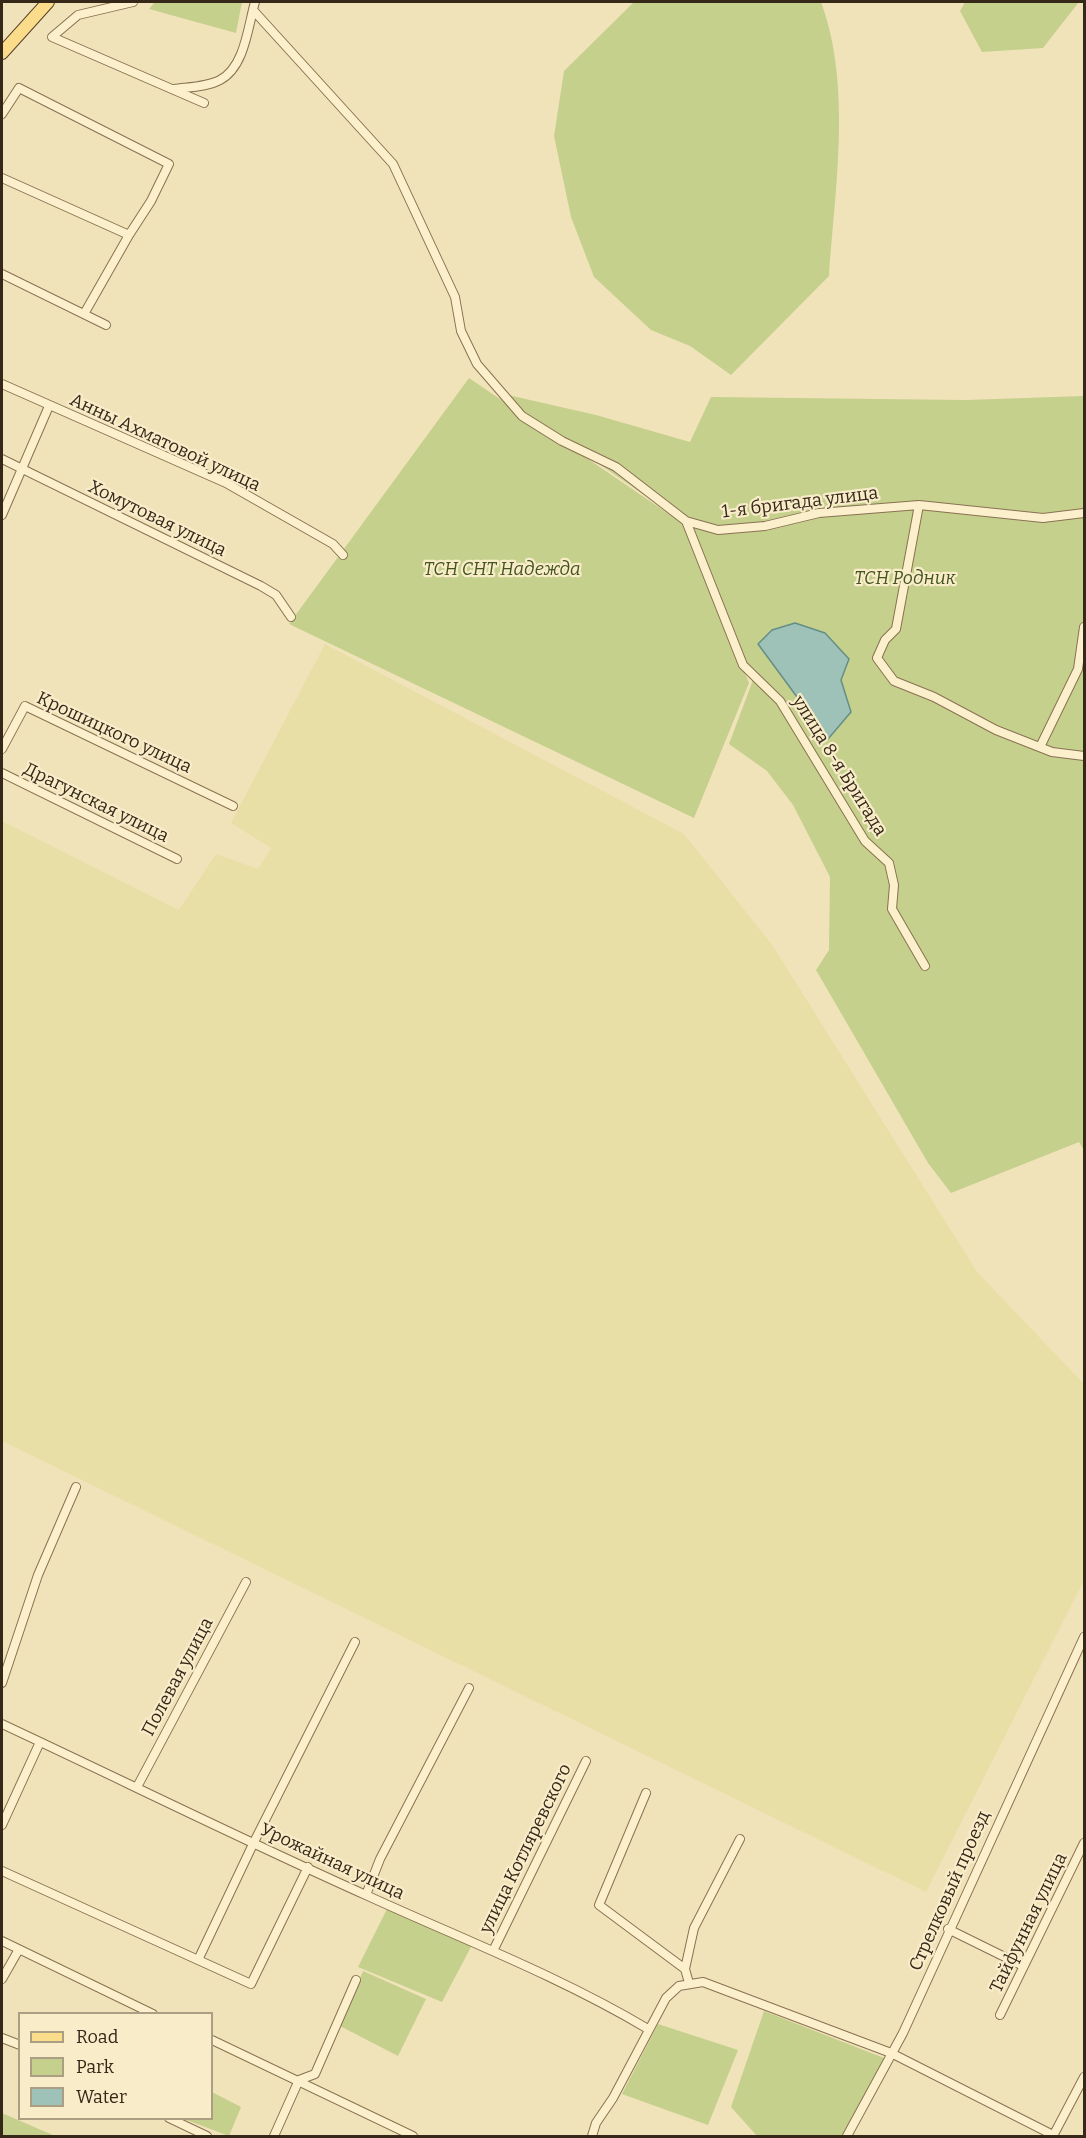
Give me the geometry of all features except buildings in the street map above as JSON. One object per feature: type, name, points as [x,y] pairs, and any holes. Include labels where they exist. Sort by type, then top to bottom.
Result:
[{"type":"main road","points":[[2,53],[48,2]]},
{"type":"street","points":[[133,2],[78,15],[52,37],[204,102]]},
{"type":"street","points":[[173,89],[207,85],[222,80],[240,58],[254,6]]},
{"type":"street","points":[[254,6],[393,164],[455,297],[461,331],[477,364],[522,416],[562,441],[616,467],[686,521]]},
{"type":"street","points":[[2,114],[19,88],[169,164],[151,201],[84,314]]},
{"type":"street","points":[[2,178],[129,235]]},
{"type":"street","points":[[2,274],[106,325]]},
{"type":"street","name":"Анны Ахматовой улица","points":[[2,384],[226,483],[333,544],[343,555]]},
{"type":"street","points":[[2,515],[49,406]]},
{"type":"street","name":"Хомутовая улица","points":[[2,459],[261,586],[276,595],[291,617]]},
{"type":"street","points":[[920,505],[896,629],[885,640],[877,658],[894,681],[934,697],[996,730],[1052,752],[1084,756]]},
{"type":"street","name":"1-я бригада улица","points":[[686,521],[718,530],[765,526],[819,513],[920,505],[1043,518],[1084,513]]},
{"type":"street","name":"улица 8-я Бригада","points":[[686,521],[743,665],[780,700],[865,842],[888,863],[894,885],[892,909],[925,966]]},
{"type":"street","points":[[1040,747],[1078,669],[1084,627]]},
{"type":"street","name":"Крошицкого улица","points":[[2,749],[25,706],[233,806]]},
{"type":"street","name":"Драгунская улица","points":[[2,773],[177,859]]},
{"type":"street","points":[[2,1683],[38,1575],[76,1487]]},
{"type":"street","name":"Полевая улица","points":[[137,1787],[246,1582]]},
{"type":"street","name":"Стрелковый проезд","points":[[847,2136],[903,2033],[948,1929],[1084,1637]]},
{"type":"street","points":[[198,1960],[254,1842],[355,1642]]},
{"type":"street","points":[[1076,1654],[1084,1659]]},
{"type":"street","points":[[366,1895],[380,1859],[469,1688]]},
{"type":"street","name":"Урожайная улица","points":[[2,1724],[366,1895],[493,1951],[617,2011],[648,2029]]},
{"type":"street","points":[[2,1826],[40,1742]]},
{"type":"street","name":"улица Котляревского","points":[[493,1951],[586,1761]]},
{"type":"street","points":[[646,1793],[599,1905],[685,1969]]},
{"type":"street","points":[[689,1983],[685,1969],[694,1928],[740,1839]]},
{"type":"street","name":"Тайфунная улица","points":[[1000,2015],[1084,1844]]},
{"type":"street","points":[[2,1870],[251,1984],[308,1868]]},
{"type":"street","points":[[948,1929],[1023,1966]]},
{"type":"street","points":[[2,1941],[18,1951],[151,2012]]},
{"type":"street","points":[[2,1979],[18,1951]]},
{"type":"street","points":[[274,2136],[299,2080],[315,2074],[356,1980]]},
{"type":"street","points":[[592,2136],[666,1998],[679,1986],[689,1983],[703,1982],[722,1988],[891,2053],[1053,2136],[1084,2077]]},
{"type":"street","points":[[2,2038],[18,2044]]},
{"type":"street","points":[[213,2040],[413,2136]]},
{"type":"street","points":[[173,2120],[207,2136]]},
{"type":"shaded area","points":[[325,644],[684,834],[773,946],[977,1272],[1084,1384],[1084,1580],[926,1892],[2,1441],[2,821],[179,910],[216,854],[258,869],[271,848],[231,823]]},
{"type":"green space","points":[[155,2],[242,2],[236,33],[149,9]]},
{"type":"green space","points":[[634,2],[821,2],[830,34],[839,102],[839,138],[829,276],[731,375],[690,346],[651,330],[594,277],[571,217],[554,136],[564,71]]},
{"type":"green space","points":[[965,2],[1079,2],[1043,48],[982,52],[960,11]]},
{"type":"green space","name":"ТСН СНТ Надежда","points":[[469,378],[685,525],[749,683],[694,818],[289,624]]},
{"type":"green space","name":"ТСН Родник","points":[[495,392],[596,415],[690,442],[711,397],[966,400],[1084,396],[1084,1150],[1079,1142],[951,1193],[928,1163],[816,970],[829,950],[830,877],[793,805],[767,771],[729,744],[753,680],[692,528]]},
{"type":"green space","points":[[387,1909],[472,1945],[442,2002],[358,1967]]},
{"type":"green space","points":[[363,1971],[426,1999],[398,2056],[340,2026]]},
{"type":"green space","points":[[764,2011],[884,2058],[842,2136],[757,2136],[731,2107]]},
{"type":"green space","points":[[658,2024],[738,2050],[708,2125],[622,2094]]},
{"type":"green space","points":[[213,2093],[241,2107],[229,2136],[187,2120],[213,2120]]},
{"type":"green space","points":[[2,2113],[55,2136],[2,2136]]},
{"type":"water","points":[[795,623],[825,633],[849,659],[841,680],[851,712],[828,739],[758,644],[772,630]]}]
